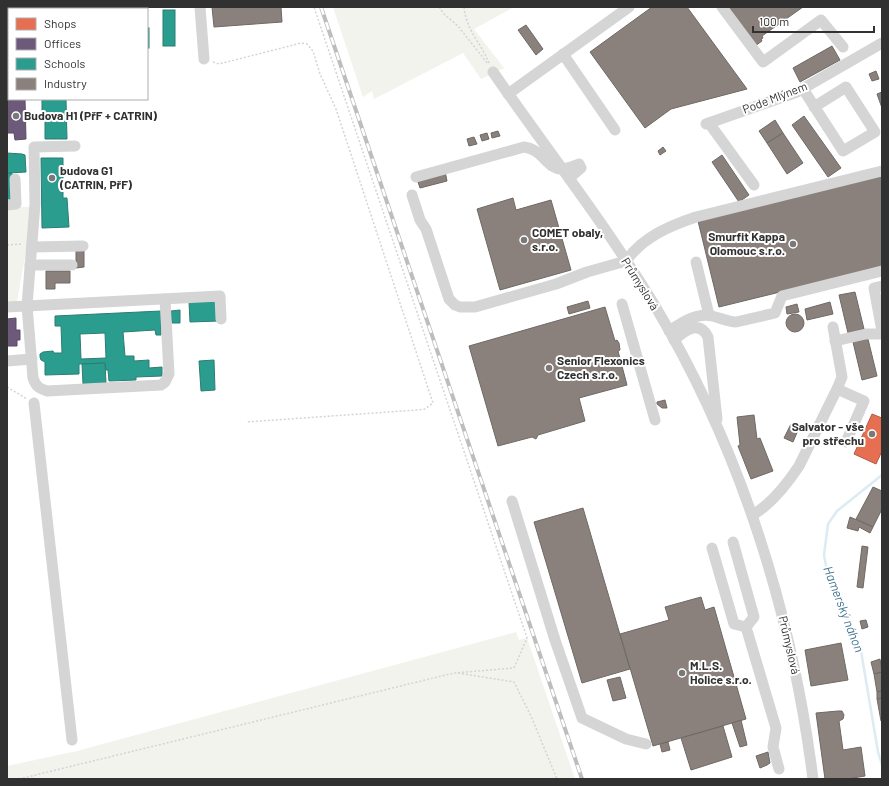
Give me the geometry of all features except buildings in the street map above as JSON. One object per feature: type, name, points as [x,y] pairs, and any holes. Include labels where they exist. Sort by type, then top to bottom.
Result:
[{"type":"street","points":[[200,7],[204,59]]},
{"type":"street","points":[[508,94],[629,7]]},
{"type":"street","points":[[722,7],[763,62],[821,20],[843,47]]},
{"type":"street","name":"Pode Mlýnem","points":[[754,184],[708,123],[797,92],[882,43]]},
{"type":"street","points":[[564,54],[615,130]]},
{"type":"street","name":"Průmyslová","points":[[493,72],[626,261],[697,383],[718,429],[752,515],[775,589],[803,709],[813,779]]},
{"type":"street","points":[[803,89],[814,107],[843,151],[875,132],[846,87],[814,107]]},
{"type":"street","points":[[74,146],[34,147],[35,204],[27,306],[35,386],[47,391],[161,385],[165,382],[169,374],[165,299]]},
{"type":"street","points":[[416,177],[524,147],[537,151],[553,167],[566,174]]},
{"type":"street","points":[[412,195],[420,220],[426,229],[449,299],[455,305],[460,307],[475,307],[556,284],[587,272],[626,261],[634,250],[674,224],[696,217],[882,170]]},
{"type":"street","points":[[7,205],[16,204],[15,179]]},
{"type":"street","points":[[32,245],[83,246]]},
{"type":"street","points":[[696,262],[708,315]]},
{"type":"street","points":[[30,265],[72,265]]},
{"type":"street","points":[[671,336],[688,319],[708,315],[730,322],[743,321],[776,313],[782,296],[882,272]]},
{"type":"street","points":[[835,341],[882,332],[874,288],[882,286]]},
{"type":"street","points":[[7,307],[220,296],[221,319]]},
{"type":"street","points":[[622,304],[655,420]]},
{"type":"street","points":[[752,515],[765,506],[799,466],[837,389],[842,377],[833,327]]},
{"type":"street","points":[[671,336],[694,328],[701,329],[705,332],[708,338],[718,429]]},
{"type":"street","points":[[7,361],[32,359]]},
{"type":"street","points":[[837,389],[864,401],[846,442]]},
{"type":"street","points":[[34,403],[72,740]]},
{"type":"street","points":[[512,501],[555,640],[582,718],[626,739],[646,744]]},
{"type":"street","points":[[733,542],[754,617],[746,627]]},
{"type":"street","points":[[712,548],[734,624],[746,627]]},
{"type":"street","points":[[746,627],[776,728],[773,747],[780,769]]},
{"type":"path","points":[[19,779],[454,673],[514,668],[527,638],[314,7]]},
{"type":"path","points":[[439,7],[444,14],[458,26],[474,48],[485,59],[493,72]]},
{"type":"path","points":[[464,7],[466,22],[470,31],[485,54],[493,72]]},
{"type":"path","points":[[204,59],[219,64],[301,43],[307,44],[311,47],[316,58],[320,74],[336,109],[433,403],[424,409],[417,410],[246,422]]},
{"type":"path","points":[[7,245],[32,245]]},
{"type":"path","points":[[7,387],[34,403]]},
{"type":"path","points":[[454,673],[514,682],[532,716],[557,779]]},
{"type":"shaded area","points":[[333,7],[514,7],[474,29],[504,68],[481,79],[463,53],[374,99],[372,91],[363,97]]},
{"type":"shaded area","points":[[7,207],[30,207],[27,246],[17,301],[7,303]]},
{"type":"shaded area","points":[[516,632],[519,640],[527,638],[575,779],[7,779],[7,766],[77,751]]},
{"type":"waterway","name":"Hamerský náhon","points":[[882,475],[837,511],[828,524],[824,555],[827,571],[861,651],[878,752],[882,765]]},
{"type":"railway","points":[[321,7],[582,779]]},
{"type":"place","name":"Budova H1 (PřF + CATRIN)","points":[[16,116]]},
{"type":"place","name":"budova G1 (CATRIN, PřF)","points":[[52,178]]},
{"type":"place","name":"COMET obaly, s.r.o.","points":[[524,240]]},
{"type":"place","name":"Smurfit Kappa Olomouc s.r.o.","points":[[793,244]]},
{"type":"place","name":"Senior Flexonics Czech s.r.o.","points":[[549,368]]},
{"type":"place","name":"Salvator - vše pro střechu","points":[[872,434]]},
{"type":"place","name":"M.L.S. Holice s.r.o.","points":[[682,673]]}]
